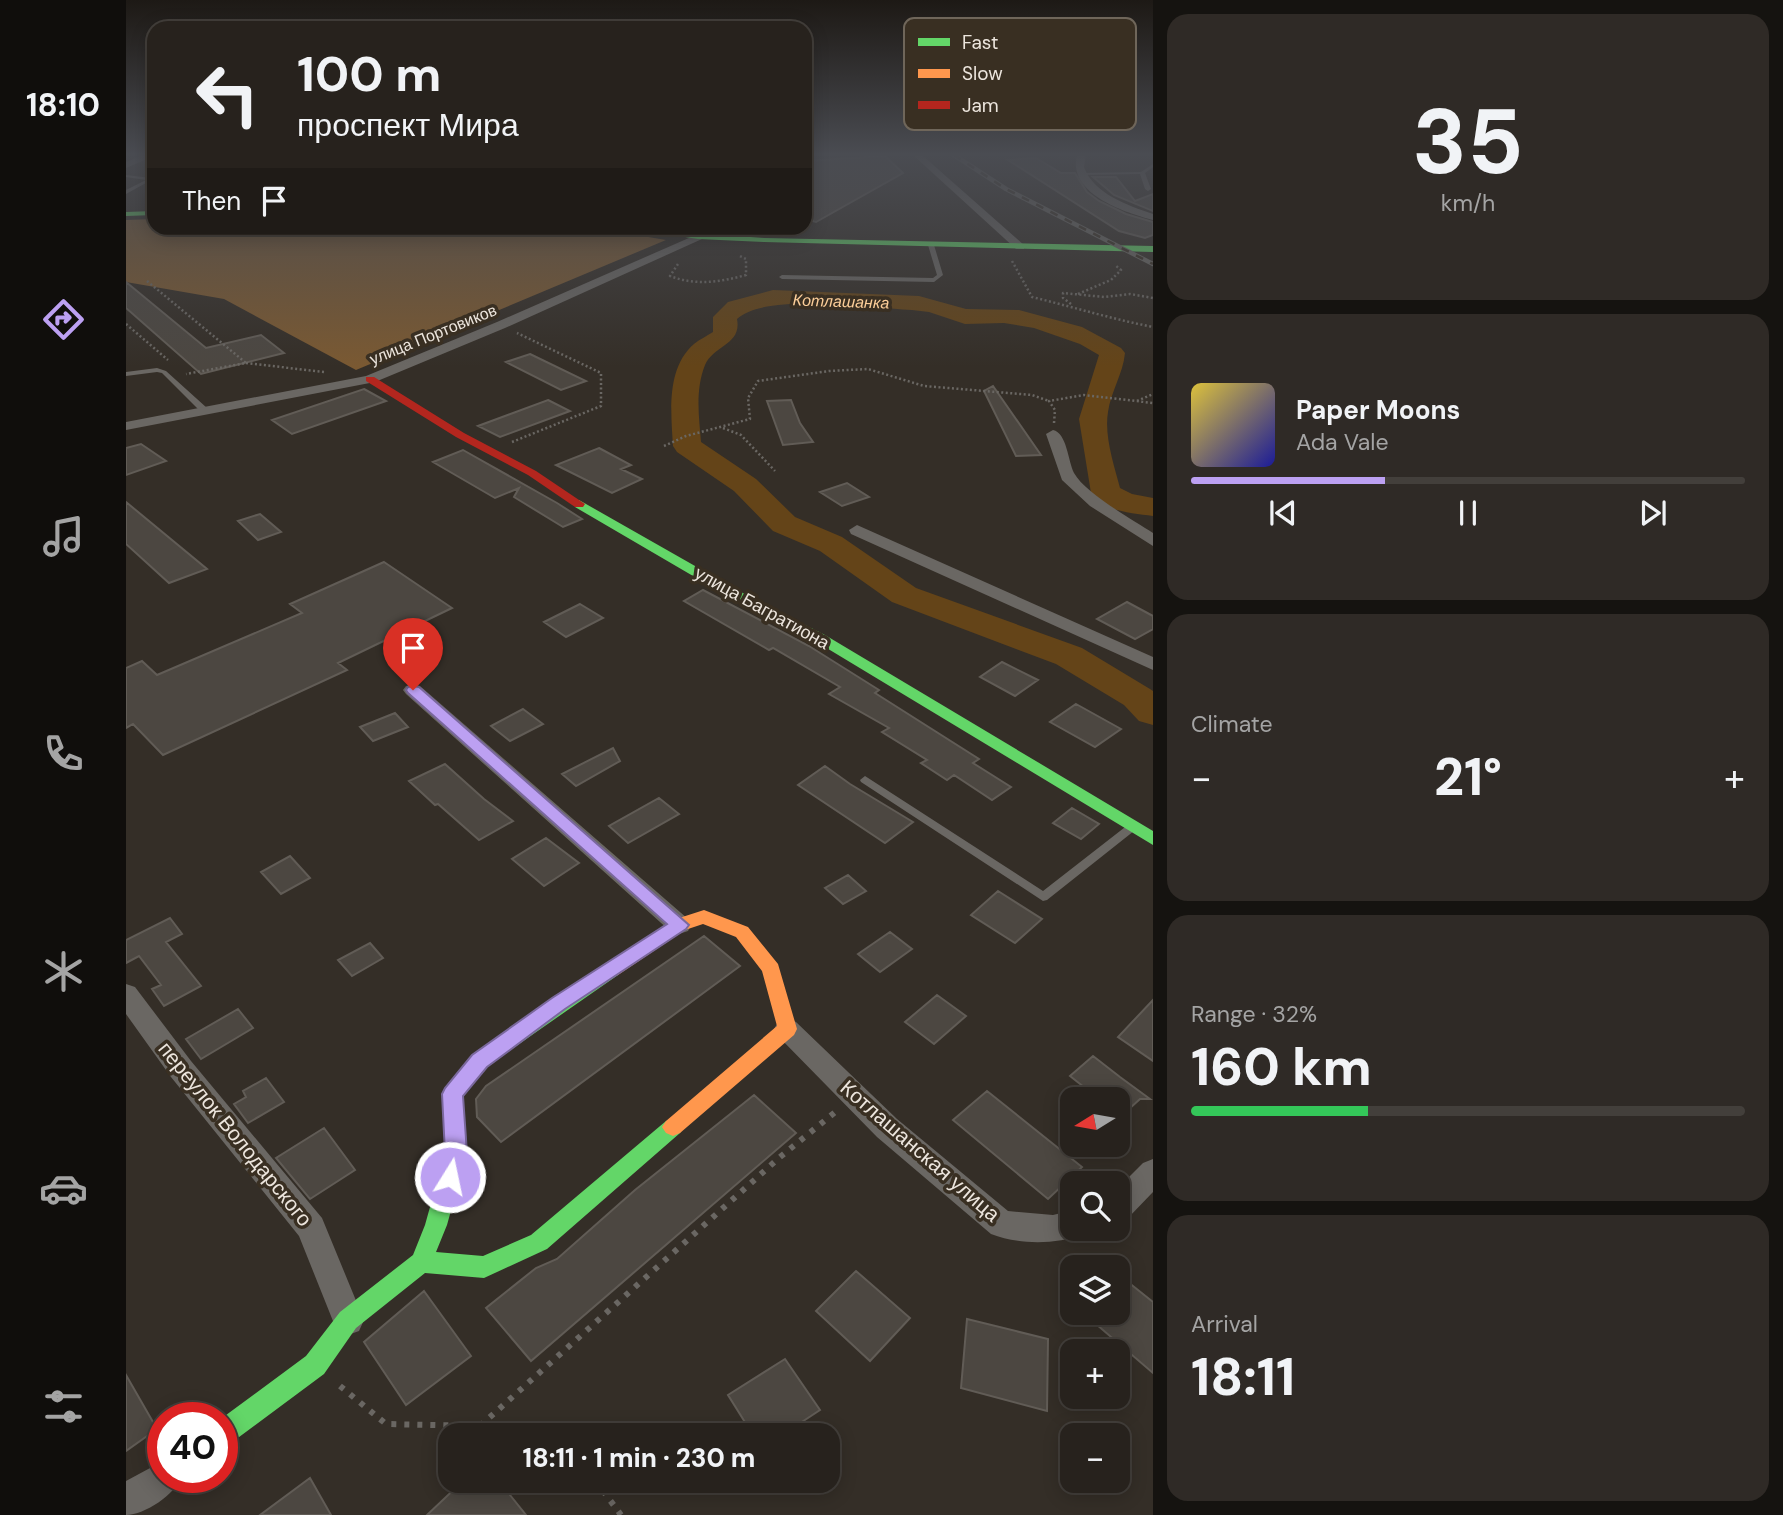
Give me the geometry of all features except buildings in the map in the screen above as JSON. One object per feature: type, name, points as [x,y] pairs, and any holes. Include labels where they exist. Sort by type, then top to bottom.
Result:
[{"type":"street","points":[[988,226],[1015,253]]},
{"type":"street","name":"улица Портовиков","points":[[126,426],[370,379],[501,325],[686,235]]},
{"type":"street","points":[[730,235],[931,245],[1015,253],[1153,249]]},
{"type":"street","name":"улица Багратиона","points":[[370,379],[489,450],[532,472],[584,507],[733,594],[820,638],[1153,838]]},
{"type":"street","points":[[1053,434],[1068,477],[1096,503],[1153,541]]},
{"type":"street","points":[[858,530],[912,557],[999,593],[1153,664]]},
{"type":"street","points":[[413,690],[679,925]]},
{"type":"street","points":[[238,1422],[315,1364],[348,1320],[421,1262],[436,1225],[456,1153],[452,1094],[479,1061],[559,1004],[679,925],[704,917],[741,932],[771,969],[787,1029],[539,1242],[484,1266],[421,1262]]},
{"type":"street","name":"переулок Володарского","points":[[126,994],[181,1069],[311,1228],[348,1320]]},
{"type":"street","name":"Котлашанская улица","points":[[787,1029],[887,1128],[1002,1224],[1053,1229],[1060,1227]]},
{"type":"street","points":[[1130,1195],[1153,1171]]},
{"type":"street","points":[[126,1501],[147,1488]]},
{"type":"lane","points":[[782,277],[934,280],[940,275],[931,245]]},
{"type":"lane","points":[[126,374],[146,370],[164,372],[204,410]]},
{"type":"lane","points":[[865,780],[1043,897],[1133,827]]},
{"type":"path","points":[[684,260],[673,267],[670,275],[682,281],[720,282],[746,275],[746,259],[731,252]]},
{"type":"path","points":[[1015,253],[1032,297],[1074,307],[1093,315],[1153,327]]},
{"type":"path","points":[[147,281],[246,363]]},
{"type":"path","points":[[1074,307],[1063,298],[1063,293],[1104,297],[1130,294],[1153,298]]},
{"type":"path","points":[[126,324],[176,366]]},
{"type":"path","points":[[489,450],[601,406],[601,373],[501,325]]},
{"type":"path","points":[[186,374],[246,363],[370,379]]},
{"type":"path","points":[[664,446],[686,436],[750,419],[748,398],[758,382],[829,371],[868,369],[924,386],[1032,395],[1049,401],[1084,396],[1153,403]]},
{"type":"path","points":[[1136,401],[1153,394]]},
{"type":"path","points":[[1049,401],[1055,410]]},
{"type":"path","points":[[722,428],[741,435],[775,471]]},
{"type":"path","points":[[483,1423],[780,1157],[840,1108],[887,1128]]},
{"type":"path","points":[[315,1364],[386,1424],[438,1425]]},
{"type":"path","points":[[605,1493],[621,1515]]},
{"type":"shaded area","points":[[126,226],[147,226],[147,235],[636,235],[666,240],[356,370],[224,299],[126,282]]},
{"type":"waterway","name":"Котлашанка","points":[[1153,507],[1124,502],[1106,493],[1093,419],[1096,403],[1110,368],[1112,353],[1089,338],[1037,321],[1004,316],[965,316],[919,303],[795,296],[753,300],[736,307],[725,317],[726,332],[697,356],[688,378],[685,400],[687,446],[745,485],[784,524],[831,544],[904,595],[1069,656],[1137,697],[1153,713]]},
{"type":"railway","points":[[1078,226],[1153,264]]},
{"type":"traffic: fast","points":[[683,235],[764,240],[1153,249]]},
{"type":"traffic: fast","points":[[579,504],[734,594],[820,638],[1153,839]]},
{"type":"traffic: fast","points":[[238,1422],[315,1365],[348,1320],[421,1262],[436,1225],[456,1153],[452,1094],[479,1061],[611,970]]},
{"type":"traffic: fast","points":[[421,1262],[484,1267],[539,1242],[673,1127]]},
{"type":"traffic: slow","points":[[611,970],[679,925],[704,917],[742,932],[771,969],[787,1029],[673,1127]]},
{"type":"traffic: jam","points":[[370,379],[460,435],[532,473],[579,504]]},
{"type":"route","points":[[413,690],[679,925],[559,1004],[479,1061],[452,1094],[456,1153],[450,1177]]}]
